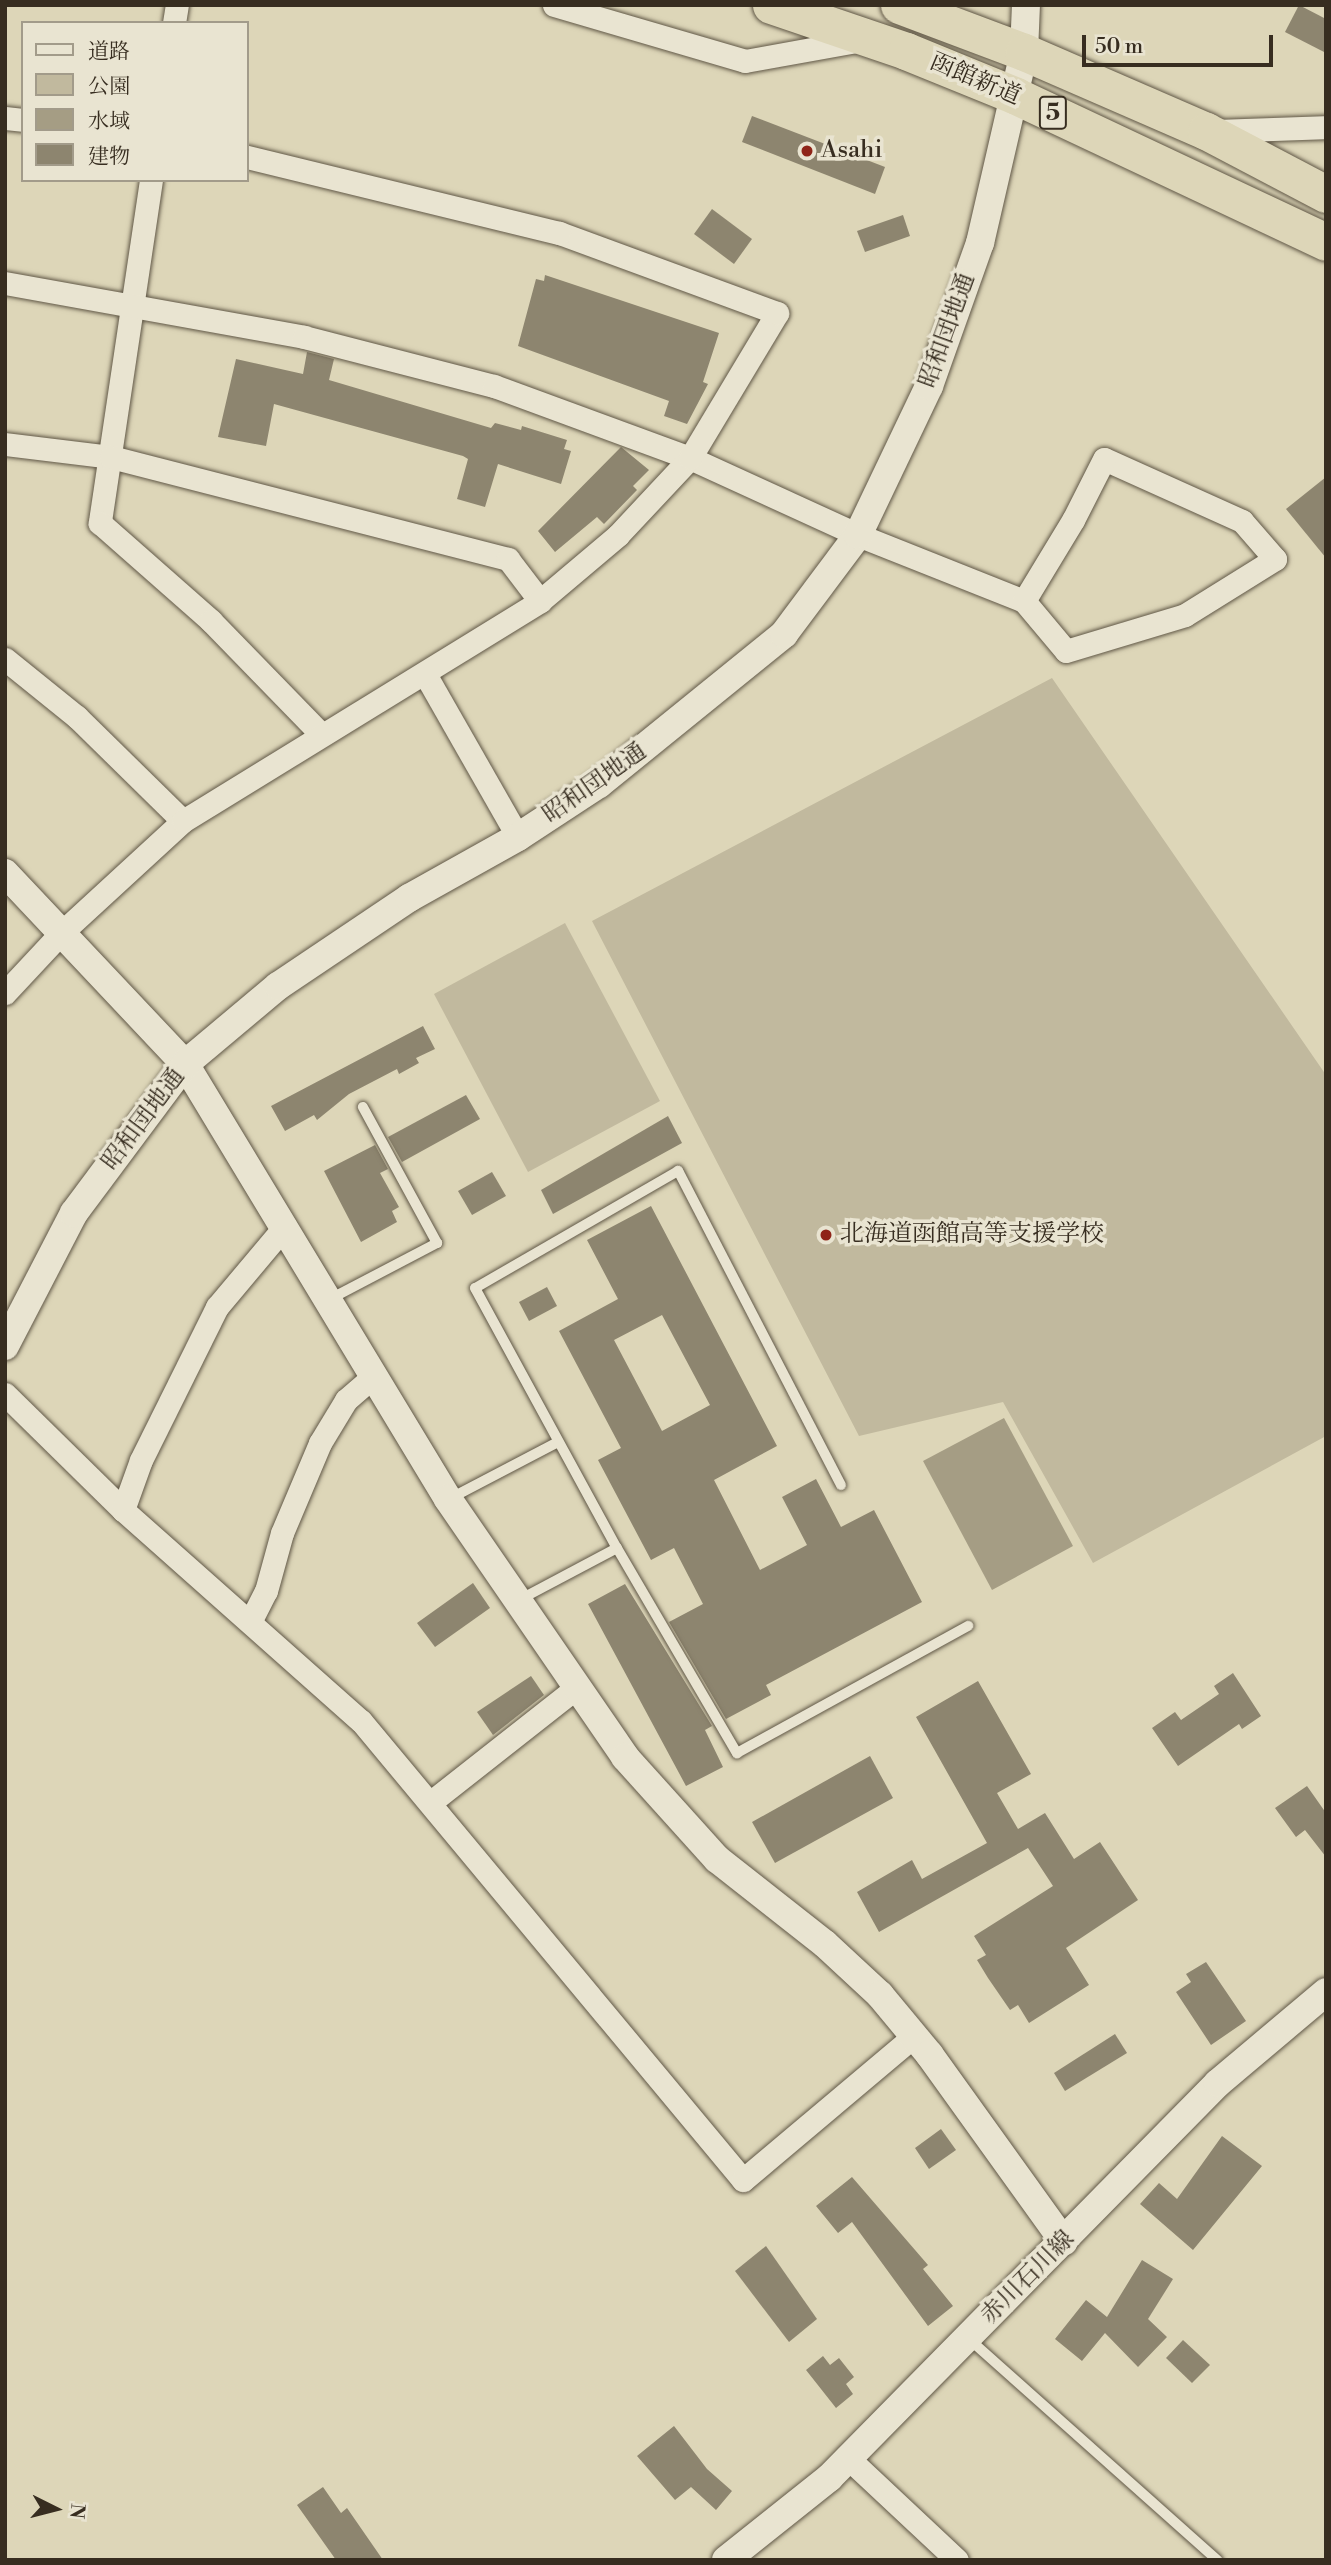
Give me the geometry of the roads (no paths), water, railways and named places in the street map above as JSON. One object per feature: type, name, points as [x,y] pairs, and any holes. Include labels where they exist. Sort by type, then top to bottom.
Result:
[{"type":"highway","name":"函館新道","points":[[771,5],[869,38],[1016,96],[1326,242]]},
{"type":"highway","name":"函館新道","points":[[899,5],[1024,52],[1206,131],[1326,194]]},
{"type":"street","points":[[554,5],[745,61],[869,38]]},
{"type":"street","name":"昭和団地通","points":[[5,1346],[74,1213],[185,1064],[278,986],[409,898],[518,837],[599,784],[784,634],[859,535],[929,386],[981,243],[1016,96],[1024,52],[1026,5]]},
{"type":"street","points":[[1206,131],[1326,127]]},
{"type":"street","points":[[5,993],[60,933],[183,821],[540,601],[618,535],[690,458],[777,313],[559,233],[248,157]]},
{"type":"street","points":[[151,182],[100,523],[211,621],[321,734]]},
{"type":"street","points":[[5,283],[304,337],[494,386],[690,458],[859,535],[1024,601],[1066,651],[1185,615],[1275,559],[1242,521],[1104,458],[1073,520],[1024,601]]},
{"type":"street","points":[[5,444],[111,457],[508,559],[540,601]]},
{"type":"street","points":[[5,659],[77,717],[183,821]]},
{"type":"street","points":[[425,674],[518,837]]},
{"type":"street","points":[[5,873],[185,1064],[330,1299],[448,1499],[515,1602],[625,1757],[717,1859],[825,1944],[880,1995],[914,2036],[1064,2242]]},
{"type":"street","points":[[123,1510],[141,1460],[217,1307],[285,1226]]},
{"type":"street","points":[[250,1622],[266,1591],[282,1533],[320,1443],[346,1400],[375,1375]]},
{"type":"street","points":[[5,1394],[123,1510],[361,1721],[743,2180],[914,2036]]},
{"type":"street","points":[[431,1802],[576,1688]]},
{"type":"street","name":"赤川石川線","points":[[726,2560],[765,2533],[848,2458],[1218,2083],[1326,1992]]},
{"type":"street","points":[[848,2458],[957,2560]]},
{"type":"lane","points":[[330,1299],[437,1243],[363,1107]]},
{"type":"lane","points":[[841,1485],[678,1171],[475,1288],[617,1548],[737,1753],[968,1626]]},
{"type":"lane","points":[[448,1499],[558,1442]]},
{"type":"lane","points":[[515,1602],[617,1548]]},
{"type":"lane","points":[[968,2338],[1217,2560]]},
{"type":"water","points":[[1004,1418],[1073,1546],[992,1590],[923,1461]]},
{"type":"place","name":"Asahi","points":[[807,151]]},
{"type":"place","name":"北海道函館高等支援学校","points":[[826,1235]]}]
